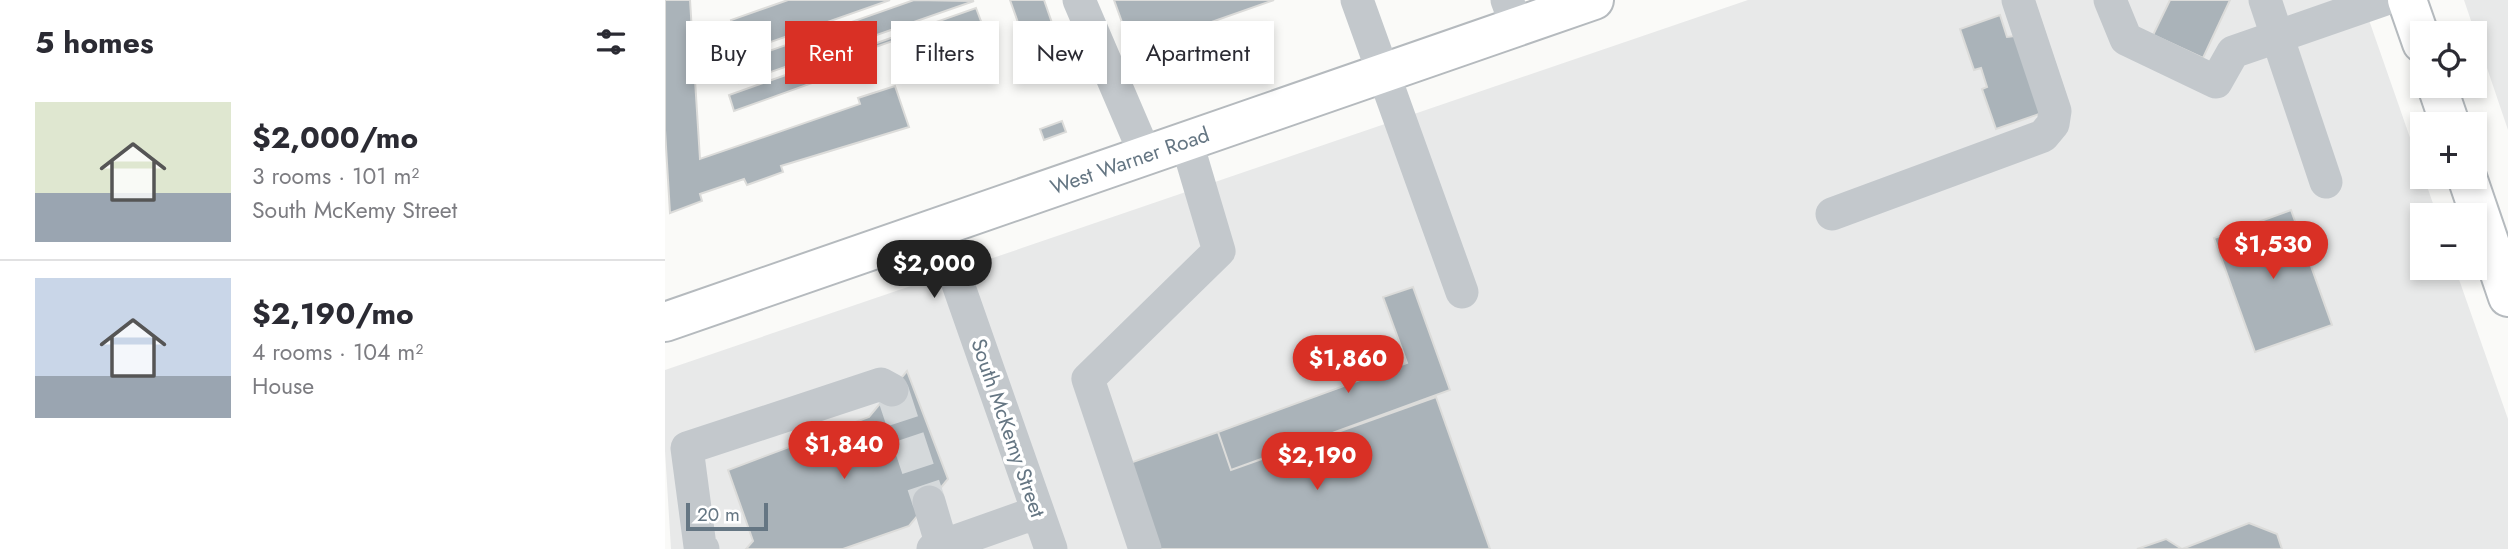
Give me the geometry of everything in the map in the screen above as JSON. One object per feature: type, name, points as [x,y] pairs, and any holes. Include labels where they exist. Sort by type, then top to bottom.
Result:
[{"type":"main road","name":"West Warner Road","points":[[665,322],[1382,73],[1529,11],[1594,0]]},
{"type":"main road","points":[[2407,0],[2414,21]]},
{"type":"main road","points":[[2471,189],[2508,297]]},
{"type":"street","points":[[1079,0],[1145,154]]},
{"type":"street","points":[[1357,0],[1462,292]]},
{"type":"street","points":[[1832,214],[2043,136],[2053,124],[2055,111],[2018,0]]},
{"type":"street","points":[[2110,0],[2126,39],[2216,82],[2233,52],[2383,0]]},
{"type":"street","points":[[2265,0],[2326,182]]},
{"type":"street","points":[[1145,549],[1088,379],[1219,251],[1187,140]]},
{"type":"street","name":"South McKemy Street","points":[[938,227],[1051,549]]},
{"type":"street","points":[[703,549],[700,546],[687,448],[881,384],[892,390]]},
{"type":"street","points":[[929,502],[938,547],[1038,512]]},
{"type":"shaded area","points":[[1748,0],[2362,0],[2410,138],[2410,189],[2428,189],[2433,203],[2410,203],[2410,280],[2459,280],[2508,419],[2508,549],[671,549],[665,451],[665,370]]},
{"type":"shaded area","points":[[2464,0],[2508,0],[2508,130],[2487,68],[2487,21],[2471,21]]},
{"type":"building","points":[[665,0],[690,0],[691,21],[686,21],[686,84],[695,84],[700,159],[860,104],[858,98],[895,86],[909,127],[781,166],[783,172],[747,185],[744,179],[700,194],[702,201],[670,213],[665,130]]},
{"type":"building","points":[[788,0],[890,0],[830,21],[785,21],[785,37],[771,42],[771,21],[731,20]]},
{"type":"building","points":[[914,0],[974,1],[917,21],[891,21],[891,30],[877,35],[877,21],[854,21]]},
{"type":"building","points":[[1010,0],[1044,0],[1051,21],[1017,21]]},
{"type":"building","points":[[1114,0],[1274,0],[1214,21],[1122,21]]},
{"type":"building","points":[[2170,0],[2230,0],[2203,58],[2153,35]]},
{"type":"building","points":[[976,8],[981,21],[939,21]]},
{"type":"building","points":[[2000,15],[2007,37],[2015,36],[2042,113],[1996,129],[1982,89],[1987,87],[1981,68],[1974,70],[1960,29]]},
{"type":"building","points":[[891,38],[891,41],[877,46],[877,43]]},
{"type":"building","points":[[785,45],[785,67],[771,72],[771,50]]},
{"type":"building","points":[[785,75],[785,84],[809,84],[734,111],[729,95],[760,84],[771,84],[771,80]]},
{"type":"building","points":[[1062,121],[1066,132],[1044,140],[1040,129]]},
{"type":"building","points":[[2291,210],[2332,325],[2255,352],[2214,238]]},
{"type":"building","points":[[1413,287],[1450,390],[1231,470],[1218,432],[1407,363],[1383,297]]},
{"type":"building","points":[[907,371],[948,479],[909,526],[843,549],[746,549],[753,541],[728,470],[869,417]]},
{"type":"building","points":[[1436,397],[1490,549],[1157,549],[1127,464],[1218,432],[1231,470]]},
{"type":"building","points":[[2249,523],[2277,534],[2282,549],[2182,549]]},
{"type":"building","points":[[2166,539],[2182,549],[2137,549]]},
{"type":"tunnel","points":[[892,390],[929,502]]}]
